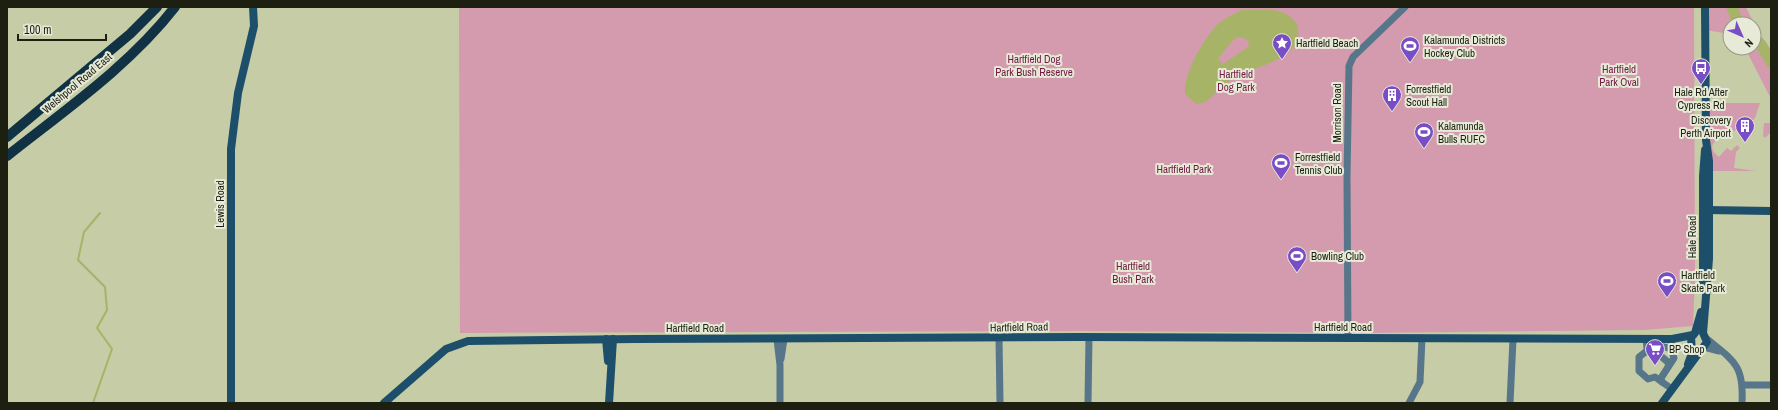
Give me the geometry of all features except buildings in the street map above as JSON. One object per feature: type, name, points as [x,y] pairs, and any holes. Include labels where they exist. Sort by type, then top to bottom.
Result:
[{"type":"main road","name":"Welshpool Road East","points":[[7,137],[125,39],[158,7]]},
{"type":"main road","name":"Welshpool Road East","points":[[7,156],[106,77],[146,39],[175,7]]},
{"type":"street","name":"Lewis Road","points":[[231,403],[231,149],[238,93],[254,26],[253,7]]},
{"type":"street","name":"Morrison Road","points":[[1348,338],[1347,176],[1349,66],[1353,57],[1405,7]]},
{"type":"street","name":"Hale Road","points":[[1662,403],[1687,367],[1701,339],[1708,284],[1706,210],[1709,161],[1706,140],[1705,7]]},
{"type":"street","points":[[1706,210],[1771,211]]},
{"type":"street","name":"Hartfield Road","points":[[384,403],[446,349],[461,343],[610,339],[1087,337],[1510,339],[1648,344],[1674,339],[1701,339]]},
{"type":"street","points":[[1087,337],[1088,403]]},
{"type":"street","points":[[999,338],[1000,403]]},
{"type":"street","points":[[1409,403],[1420,382],[1419,338]]},
{"type":"street","points":[[610,339],[610,403]]},
{"type":"street","points":[[780,403],[781,339]]},
{"type":"street","points":[[1510,339],[1510,403]]},
{"type":"street","name":"Hartfield Road","points":[[1674,339],[1692,345]]},
{"type":"street","points":[[1662,382],[1662,376],[1674,358],[1672,350],[1674,339]]},
{"type":"street","name":"Hale Road","points":[[1687,367],[1692,345],[1701,339]]},
{"type":"street","points":[[1692,345],[1701,339],[1719,351],[1737,366],[1743,385],[1742,403]]},
{"type":"street","points":[[1648,344],[1666,347],[1672,350]]},
{"type":"street","points":[[1648,344],[1666,359],[1669,363],[1668,368]]},
{"type":"street","points":[[1648,344],[1640,357],[1639,371],[1648,379],[1655,377],[1672,389]]},
{"type":"street","points":[[1743,385],[1771,386]]},
{"type":"green space","name":"Hartfield Park","points":[[459,7],[1694,7],[1695,279],[1693,326],[1645,330],[1363,333],[1082,331],[460,333]]},
{"type":"green space","points":[[1705,7],[1746,7],[1750,16],[1722,16],[1722,33],[1705,30]]},
{"type":"green space","points":[[1762,39],[1771,50],[1771,99],[1749,56],[1762,56]]},
{"type":"green space","points":[[1705,103],[1760,103],[1755,118],[1748,125],[1743,119],[1735,127],[1737,129],[1718,140],[1712,147],[1719,157],[1727,148],[1731,151],[1737,145],[1740,148],[1736,152],[1734,168],[1756,171],[1709,171]]},
{"type":"green space","points":[[1764,123],[1771,123],[1771,132],[1765,138],[1763,136]]},
{"type":"shaded area","points":[[1265,9],[1279,11],[1286,14],[1297,24],[1298,36],[1296,45],[1278,59],[1242,74],[1225,84],[1209,100],[1196,104],[1185,94],[1187,76],[1195,58],[1205,40],[1216,26],[1225,19],[1242,10]],"holes":[[[1235,38],[1244,38],[1249,42],[1248,47],[1223,64],[1219,60],[1219,57]]]},
{"type":"waterway","points":[[1732,7],[1735,16]]},
{"type":"waterway","points":[[1762,46],[1771,62]]},
{"type":"waterway","points":[[93,403],[112,349],[97,328],[107,310],[105,287],[78,260],[84,232],[100,213]]},
{"type":"place","name":"Hartfield Beach","points":[[1282,60]]},
{"type":"place","name":"Kalamunda Districts Hockey Club","points":[[1410,63]]},
{"type":"place","name":"Hale Rd After Cypress Rd","points":[[1701,85]]},
{"type":"place","name":"Forrestfield Scout Hall","points":[[1392,112]]},
{"type":"place","name":"Discovery Perth Airport","points":[[1745,143]]},
{"type":"place","name":"Kalamunda Bulls RUFC","points":[[1424,149]]},
{"type":"place","name":"Forrestfield Tennis Club","points":[[1281,180]]},
{"type":"place","name":"Bowling Club","points":[[1297,273]]},
{"type":"place","name":"Hartfield Skate Park","points":[[1667,298]]},
{"type":"place","name":"BP Shop","points":[[1655,366]]},
{"type":"park label","name":"Hartfield Dog Park Bush Reserve","points":[[1034,65]]},
{"type":"park label","name":"Hartfield Park Oval","points":[[1619,75]]},
{"type":"park label","name":"Hartfield Dog Park","points":[[1236,80]]},
{"type":"park label","name":"Hartfield Bush Park","points":[[1133,272]]}]
